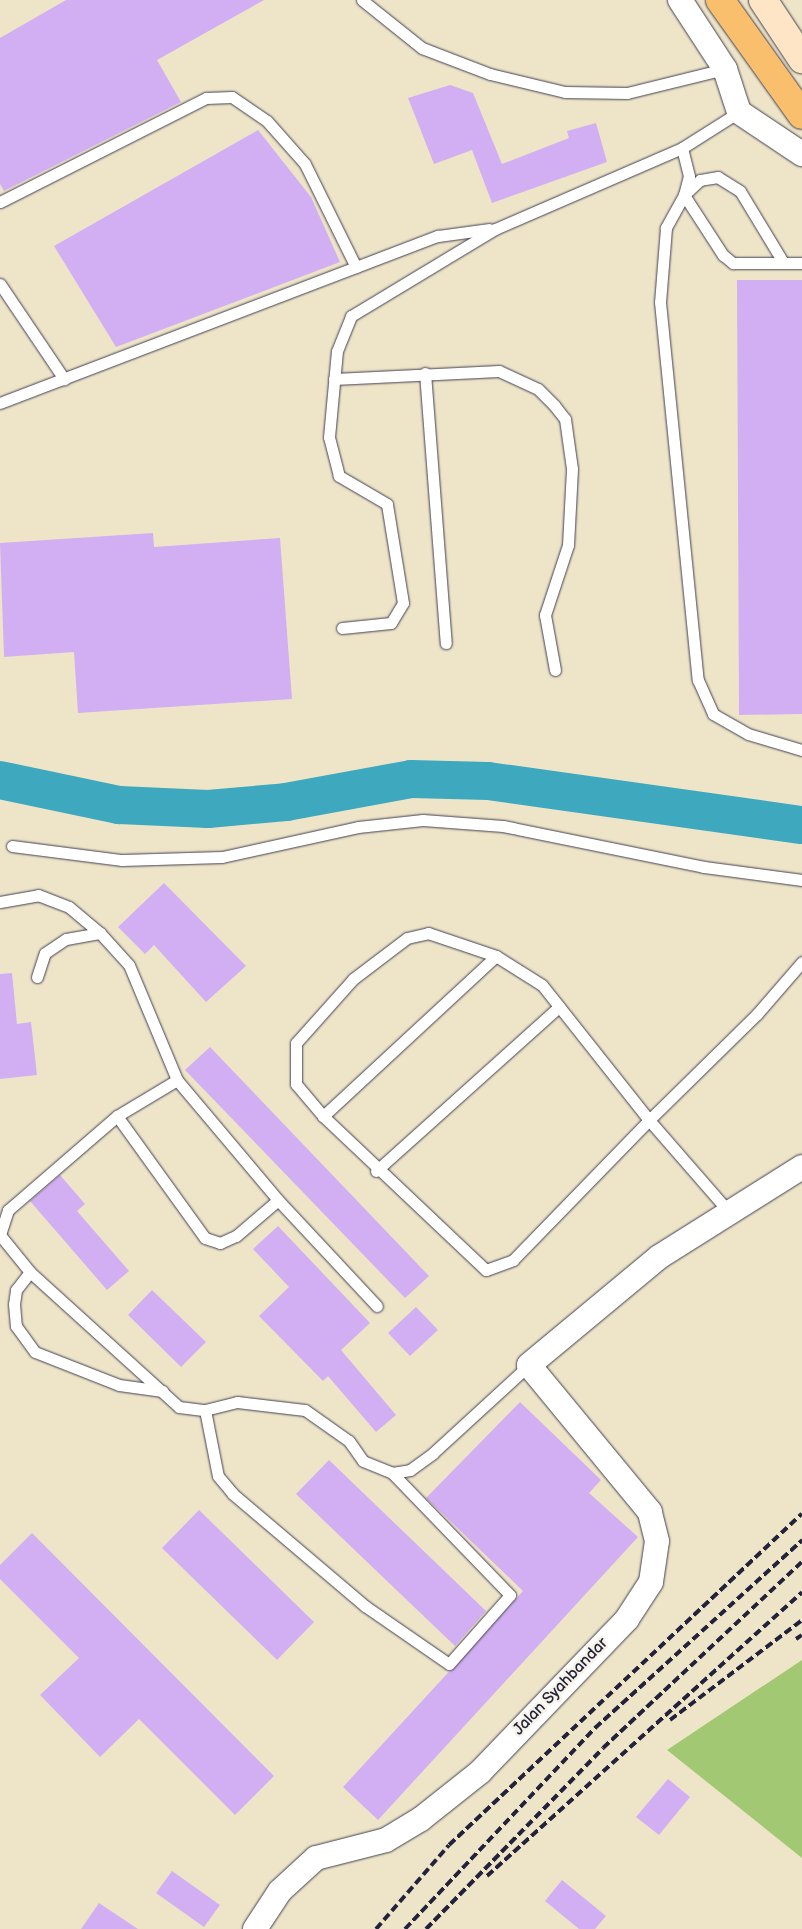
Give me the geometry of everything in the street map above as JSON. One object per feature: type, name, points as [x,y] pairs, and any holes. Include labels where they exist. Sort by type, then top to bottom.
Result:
[{"type":"main road","points":[[720,0],[802,115]]},
{"type":"main road","points":[[762,0],[802,59]]},
{"type":"street","points":[[680,0],[725,69],[739,112],[802,154]]},
{"type":"street","points":[[529,1365],[659,1258],[802,1167]]},
{"type":"street","name":"Jalan Syahbandar","points":[[254,1929],[280,1891],[316,1858],[386,1840],[421,1820],[480,1772],[627,1619],[651,1582],[657,1541],[650,1512],[529,1365]]},
{"type":"lane","points":[[362,0],[422,48],[490,74],[565,92],[627,92],[725,69]]},
{"type":"lane","points":[[0,202],[206,98],[232,97],[267,121],[305,164],[356,267]]},
{"type":"lane","points":[[342,628],[391,623],[402,603],[386,504],[339,476],[329,437],[337,351],[351,316],[495,229],[682,148],[739,112]]},
{"type":"lane","points":[[682,148],[689,176],[684,195],[666,228],[660,302],[698,680],[714,714],[748,734],[802,750]]},
{"type":"lane","points":[[684,195],[700,180],[718,177],[740,191],[783,262]]},
{"type":"lane","points":[[684,195],[722,256],[733,264],[802,263]]},
{"type":"lane","points":[[0,403],[438,236],[495,229]]},
{"type":"lane","points":[[0,284],[64,379]]},
{"type":"lane","points":[[334,379],[424,373],[499,371],[538,389],[565,420],[572,469],[568,545],[545,615],[554,670]]},
{"type":"lane","points":[[424,373],[446,643]]},
{"type":"lane","points":[[12,846],[122,860],[213,857],[358,827],[424,820],[503,826],[704,867],[802,880]]},
{"type":"lane","points":[[0,902],[38,895],[69,907],[100,933],[129,965],[177,1080],[278,1200],[378,1306]]},
{"type":"lane","points":[[37,977],[45,953],[66,939],[100,933]]},
{"type":"lane","points":[[729,1212],[649,1120],[542,985],[496,956],[428,933],[407,938],[353,979],[296,1043],[296,1084],[323,1116],[376,1171],[486,1270],[513,1260],[649,1120],[757,1014],[802,962]]},
{"type":"lane","points":[[323,1116],[496,956]]},
{"type":"lane","points":[[376,1171],[559,1007]]},
{"type":"lane","points":[[177,1080],[118,1116],[8,1210],[0,1235],[30,1272],[180,1407],[205,1410],[237,1402],[305,1410],[349,1441],[363,1461],[392,1474],[510,1595],[449,1664],[365,1606],[233,1494],[218,1476],[205,1410]]},
{"type":"lane","points":[[118,1116],[205,1238],[220,1243],[236,1236],[278,1200]]},
{"type":"lane","points":[[30,1272],[16,1290],[14,1304],[16,1326],[35,1352],[119,1385],[163,1391]]},
{"type":"lane","points":[[392,1474],[410,1470],[432,1453],[529,1365]]},
{"type":"green space","points":[[802,1660],[802,1858],[667,1750]]},
{"type":"building","points":[[66,0],[264,0],[157,60],[181,102],[4,191],[0,184],[0,38]]},
{"type":"building","points":[[450,85],[473,93],[502,164],[569,138],[567,131],[596,123],[607,162],[492,203],[472,150],[434,164],[408,98]]},
{"type":"building","points":[[258,130],[311,197],[340,262],[116,347],[54,246]]},
{"type":"building","points":[[737,280],[802,280],[802,714],[739,715]]},
{"type":"building","points":[[153,533],[154,547],[280,538],[292,699],[78,713],[74,652],[4,657],[0,543]]},
{"type":"building","points":[[164,883],[246,966],[206,1002],[154,945],[145,954],[118,927]]},
{"type":"building","points":[[12,973],[17,1024],[31,1022],[37,1075],[0,1079],[0,974]]},
{"type":"building","points":[[210,1047],[429,1276],[405,1298],[185,1070]]},
{"type":"building","points":[[60,1175],[85,1204],[77,1211],[129,1271],[107,1290],[30,1201]]},
{"type":"building","points":[[278,1226],[370,1323],[341,1350],[396,1415],[376,1432],[328,1376],[323,1381],[259,1316],[289,1287],[253,1249]]},
{"type":"building","points":[[152,1290],[206,1342],[181,1367],[128,1315]]},
{"type":"building","points":[[416,1307],[438,1330],[410,1356],[388,1333]]},
{"type":"building","points":[[520,1402],[601,1480],[589,1493],[638,1537],[378,1820],[343,1787],[523,1591],[426,1498]]},
{"type":"building","points":[[329,1460],[486,1611],[455,1646],[296,1494]]},
{"type":"building","points":[[199,1510],[314,1622],[277,1660],[162,1548]]},
{"type":"building","points":[[32,1533],[274,1776],[235,1815],[139,1719],[100,1757],[40,1695],[79,1658],[0,1579],[0,1565]]},
{"type":"building","points":[[668,1779],[690,1797],[659,1835],[636,1817]]},
{"type":"building","points":[[172,1871],[220,1905],[204,1927],[156,1893]]},
{"type":"building","points":[[562,1880],[606,1916],[595,1929],[579,1929],[545,1901]]},
{"type":"building","points":[[99,1903],[138,1929],[81,1929]]},
{"type":"waterway","points":[[0,780],[119,805],[208,809],[286,802],[411,779],[488,781],[802,825]]},
{"type":"railway","points":[[376,1929],[449,1845],[802,1514]]},
{"type":"railway","points":[[405,1929],[595,1728],[802,1540]]},
{"type":"railway","points":[[426,1929],[603,1748],[802,1562]]},
{"type":"railway","points":[[487,1876],[802,1592]]},
{"type":"railway","points":[[670,1720],[802,1620]]},
{"type":"railway","points":[[796,1639],[802,1635]]}]
